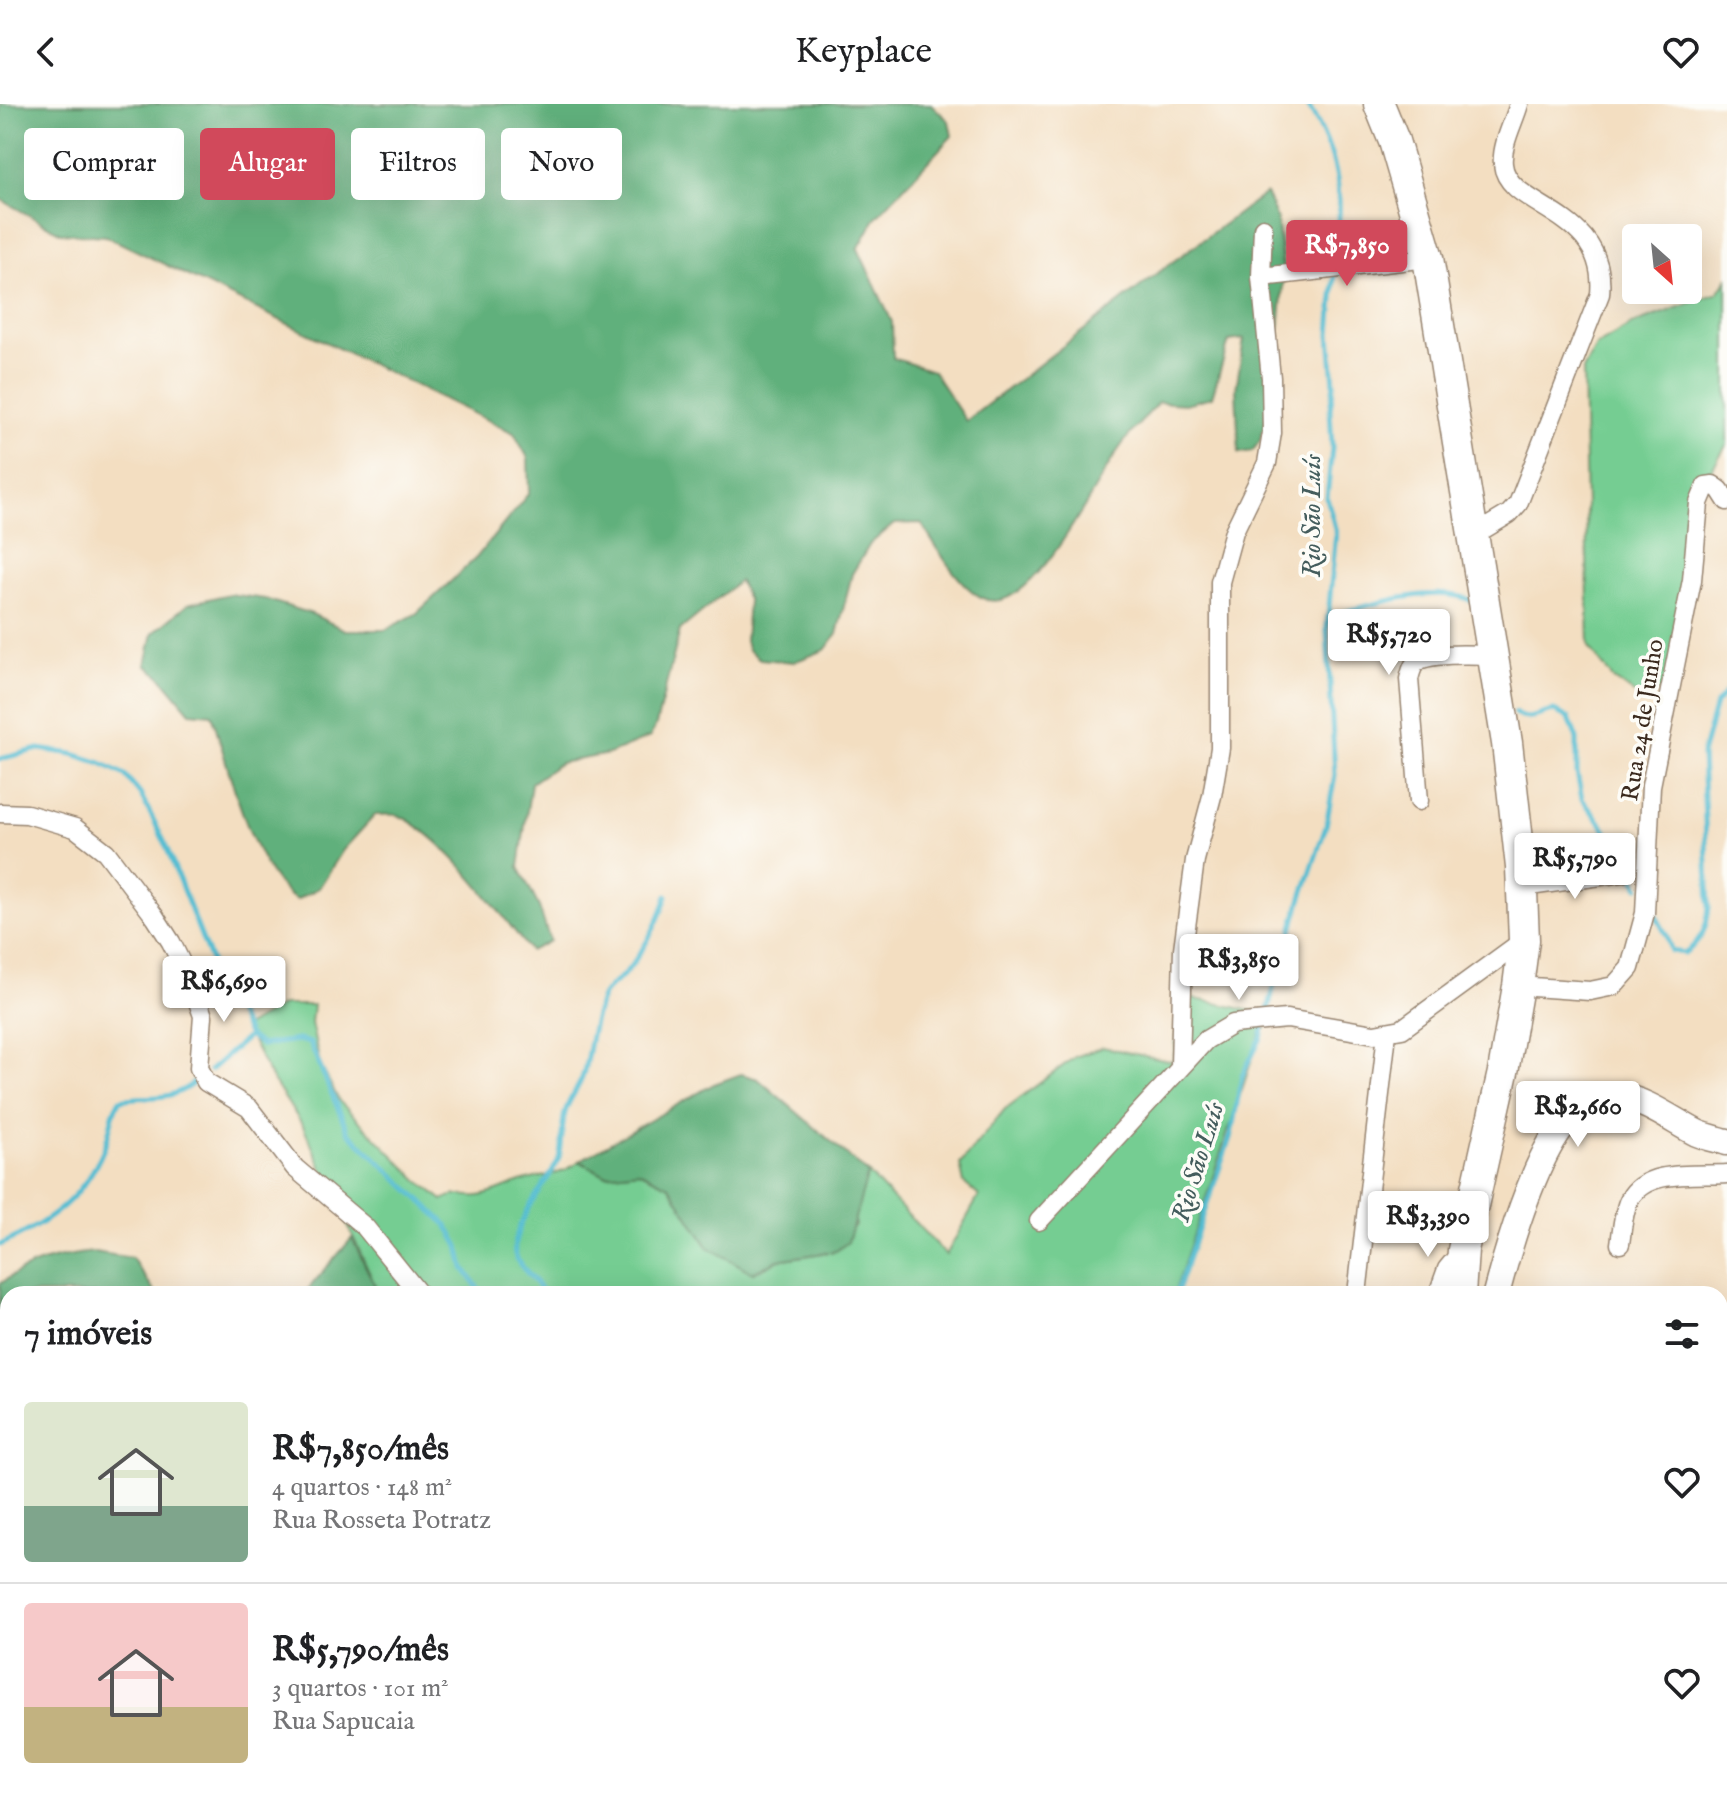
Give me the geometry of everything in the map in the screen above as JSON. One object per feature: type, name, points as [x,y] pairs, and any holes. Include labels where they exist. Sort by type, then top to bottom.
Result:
[{"type":"main road","points":[[1379,104],[1394,141],[1428,258],[1509,759],[1522,887],[1524,940],[1518,986],[1503,1072],[1463,1250],[1461,1286]]},
{"type":"street","points":[[1474,535],[1509,514],[1518,504],[1600,294],[1602,277],[1593,253],[1579,231],[1551,209],[1513,187],[1506,178],[1502,161],[1519,104]]},
{"type":"street","points":[[1180,1067],[1183,949],[1195,860],[1212,796],[1220,748],[1220,582],[1234,531],[1267,463],[1272,433],[1271,378],[1261,277],[1263,228]]},
{"type":"street","points":[[1261,277],[1428,258]]},
{"type":"street","name":"Rua 24 de Junho","points":[[1518,986],[1590,991],[1614,986],[1630,968],[1645,913],[1651,786],[1692,580],[1699,503],[1706,486],[1713,485],[1727,501]]},
{"type":"street","points":[[1419,801],[1409,679],[1412,667],[1432,657],[1492,655]]},
{"type":"street","points":[[0,813],[27,814],[75,828],[106,852],[155,917],[192,985],[203,1016],[199,1068],[206,1082],[249,1108],[295,1168],[358,1220],[412,1286]]},
{"type":"street","points":[[1522,887],[1622,873]]},
{"type":"street","points":[[1039,1221],[1206,1040],[1233,1024],[1287,1019],[1374,1034],[1402,1029],[1524,940]]},
{"type":"street","points":[[1358,1286],[1387,1033]]},
{"type":"street","points":[[1499,1286],[1527,1196],[1551,1145],[1565,1122],[1578,1109],[1593,1101],[1620,1097],[1645,1105],[1701,1135],[1727,1142]]},
{"type":"street","points":[[1620,1244],[1628,1201],[1641,1185],[1655,1179],[1727,1174]]},
{"type":"street","points":[[1441,1286],[1447,1269],[1463,1250]]},
{"type":"green space","points":[[0,104],[931,104],[949,121],[952,136],[876,217],[858,249],[892,322],[893,358],[933,371],[966,421],[1266,193],[1277,219],[1284,274],[1273,396],[1260,441],[1252,451],[1239,453],[1236,389],[1244,339],[1229,341],[1212,397],[1185,404],[1158,402],[1119,449],[1044,566],[1025,586],[1006,598],[988,600],[978,596],[950,567],[921,523],[894,524],[870,544],[852,574],[837,634],[825,650],[794,662],[760,659],[748,650],[745,641],[748,601],[739,581],[680,630],[656,725],[650,737],[609,754],[560,763],[531,783],[519,867],[539,907],[550,941],[530,951],[453,858],[417,826],[400,816],[375,815],[343,850],[319,888],[296,900],[280,886],[254,842],[212,714],[190,712],[160,676],[146,665],[153,633],[188,604],[229,594],[265,599],[312,614],[345,630],[385,630],[416,614],[477,557],[529,493],[528,458],[514,433],[106,236],[61,233],[0,199]]},
{"type":"green space","points":[[1727,279],[1727,444],[1697,494],[1674,688],[1637,695],[1614,680],[1589,647],[1583,370],[1596,346],[1633,324],[1688,304],[1702,304],[1702,299],[1718,293]]},
{"type":"green space","points":[[1182,996],[1267,1014],[1177,1286],[375,1286],[303,1126],[270,1076],[245,1027],[283,1005],[313,1005],[311,1023],[320,1064],[339,1101],[418,1180],[443,1200],[458,1195],[490,1194],[558,1173],[579,1161],[605,1175],[639,1171],[669,1186],[687,1211],[753,1273],[778,1260],[835,1251],[855,1225],[855,1212],[868,1173],[946,1255],[979,1196],[964,1183],[960,1164],[1005,1109],[1075,1057],[1103,1047],[1173,1062]]},
{"type":"green space","points":[[741,1074],[758,1079],[868,1173],[848,1242],[836,1251],[778,1260],[753,1273],[708,1247],[669,1186],[639,1171],[605,1175],[579,1161],[714,1084]]},
{"type":"green space","points":[[352,1238],[375,1286],[311,1286]]},
{"type":"green space","points":[[94,1252],[132,1258],[151,1286],[0,1286],[22,1270],[68,1256]]},
{"type":"waterway","name":"Rio São Luís","points":[[1307,104],[1327,143],[1337,180],[1339,219],[1336,263]]},
{"type":"waterway","name":"Rio São Luís","points":[[1179,1286],[1231,1135],[1242,1076],[1261,1038],[1274,986],[1326,826],[1335,775],[1327,628],[1336,532],[1327,498],[1332,447],[1330,409],[1334,384],[1330,334],[1335,273]]},
{"type":"waterway","points":[[1329,616],[1421,595],[1440,594],[1472,601]]},
{"type":"waterway","points":[[1652,909],[1666,934],[1671,951],[1684,953],[1695,944],[1705,927],[1709,907],[1702,754],[1716,704],[1727,691]]},
{"type":"waterway","points":[[1515,713],[1529,718],[1554,711],[1569,718],[1577,739],[1577,773],[1582,799],[1603,826],[1639,887]]},
{"type":"waterway","points":[[0,759],[39,749],[73,754],[125,775],[141,795],[164,841],[214,969],[249,1036],[261,1045],[298,1040],[310,1043],[348,1132],[447,1225],[459,1246],[464,1268],[476,1286]]},
{"type":"waterway","points":[[538,1286],[515,1254],[518,1230],[558,1161],[565,1113],[583,1075],[602,997],[640,954],[667,896]]},
{"type":"waterway","points":[[210,1070],[249,1036]]},
{"type":"waterway","points":[[0,1245],[48,1218],[86,1182],[106,1142],[120,1100],[168,1096],[196,1081]]}]
